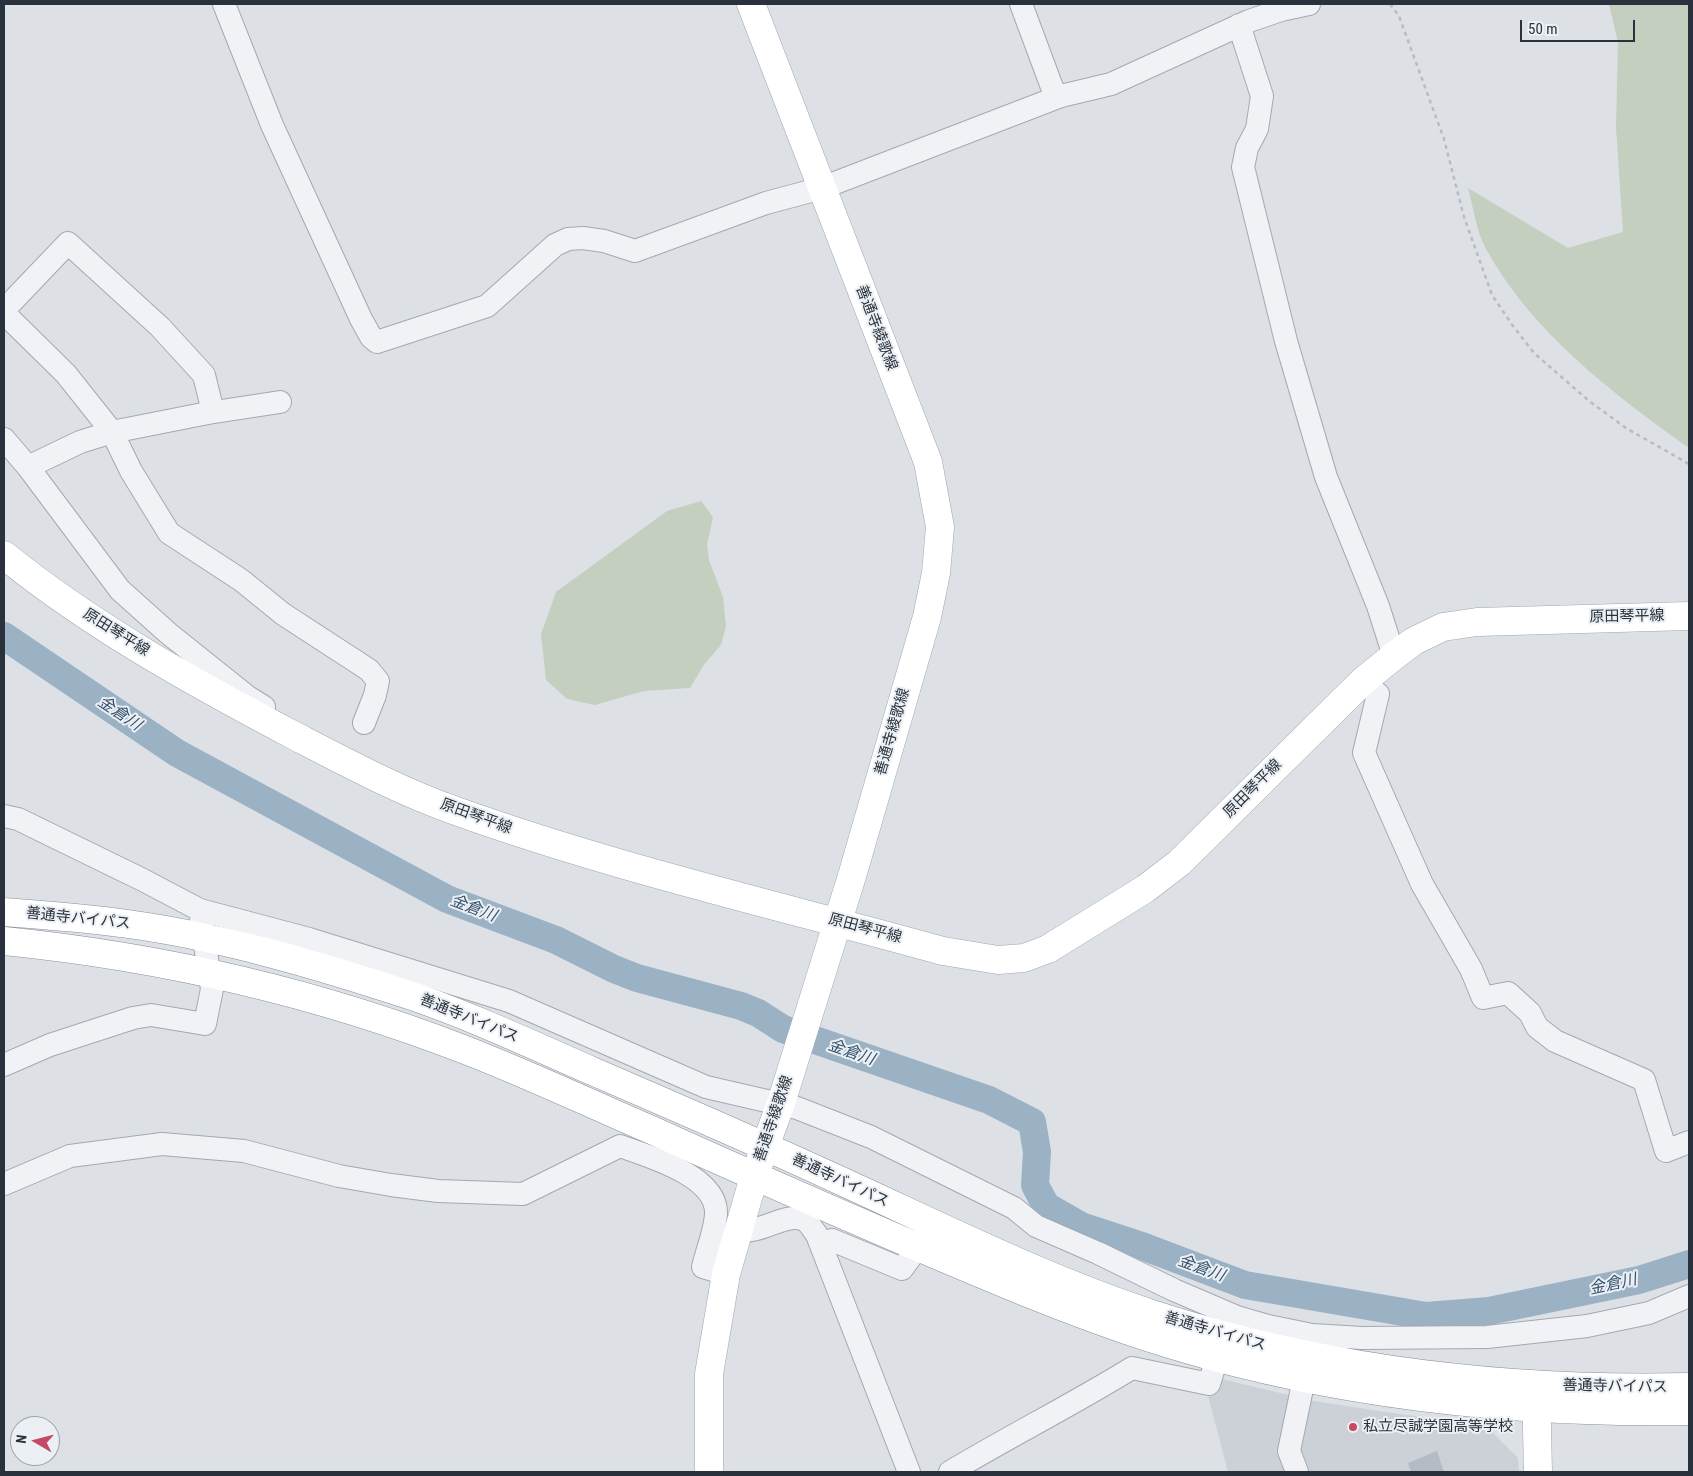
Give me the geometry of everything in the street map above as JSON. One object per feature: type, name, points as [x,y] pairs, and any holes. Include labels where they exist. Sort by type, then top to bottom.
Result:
[{"type":"main road","name":"善通寺綾歌線","points":[[709,1472],[709,1374],[726,1274],[754,1177],[783,1097],[837,921],[926,617],[936,573],[940,527],[928,462],[751,4]]},
{"type":"main road","name":"原田琴平線","points":[[4,555],[50,593],[220,697],[341,760],[454,810],[579,852],[978,958],[998,960],[1024,958],[1048,949],[1145,889],[1179,863],[1363,681],[1414,641],[1443,627],[1477,622],[1689,616]]},
{"type":"main road","name":"善通寺バイパス","points":[[4,912],[130,924],[204,939],[281,957],[415,998],[478,1022],[766,1147],[1081,1289],[1224,1336],[1317,1358],[1535,1397],[1613,1388],[1689,1387]]},
{"type":"main road","name":"善通寺バイパス","points":[[4,941],[118,954],[209,972],[330,1004],[465,1050],[523,1073],[754,1177],[1071,1310],[1217,1358],[1304,1379],[1381,1394],[1535,1397],[1689,1411]]},
{"type":"main road","points":[[1535,1397],[1538,1472]]},
{"type":"street","points":[[224,4],[272,125],[307,203],[361,319],[377,342],[487,306],[555,245],[568,239],[583,238],[604,241],[635,251],[766,203],[822,188],[1056,98],[1111,84],[1239,25],[1281,10],[1309,4]]},
{"type":"street","points":[[1021,4],[1056,98]]},
{"type":"street","points":[[1239,25],[1262,96],[1257,129],[1247,148],[1243,167],[1286,341],[1326,477],[1378,606],[1394,656]]},
{"type":"street","points":[[213,412],[204,375],[160,326],[68,243],[4,311],[66,374],[112,432],[131,471],[169,533],[241,580],[283,614],[374,676],[378,681],[375,695],[364,723]]},
{"type":"street","points":[[28,467],[80,442],[112,432],[213,412],[280,402]]},
{"type":"street","points":[[4,439],[28,467],[120,590],[168,633],[248,697],[289,722],[300,738]]},
{"type":"street","points":[[1363,681],[1378,694],[1364,753],[1422,884],[1471,969],[1483,998],[1508,993],[1530,1013],[1537,1027],[1556,1041],[1644,1080],[1666,1151],[1689,1142]]},
{"type":"street","points":[[4,816],[18,819],[200,910],[309,939],[508,1000],[706,1087],[783,1097],[912,1156],[1014,1208],[1036,1226],[1237,1317],[1312,1335],[1362,1338],[1487,1337],[1587,1326],[1649,1313],[1689,1296]]},
{"type":"street","points":[[4,1065],[50,1045],[133,1018],[151,1015],[205,1024],[212,989],[200,910]]},
{"type":"street","points":[[4,1184],[70,1156],[162,1144],[244,1151],[339,1176],[391,1185],[438,1191],[523,1194],[620,1146],[665,1162],[706,1186],[716,1212],[703,1267],[726,1274]]},
{"type":"street","points":[[739,1230],[746,1232],[757,1230],[794,1217],[805,1220],[817,1235],[909,1472]]},
{"type":"street","points":[[821,1245],[832,1240],[902,1269],[918,1247]]},
{"type":"street","points":[[950,1472],[1021,1430],[1068,1408],[1132,1368],[1209,1384],[1217,1358]]},
{"type":"street","points":[[1297,1472],[1289,1450],[1304,1379]]},
{"type":"path","points":[[1390,4],[1399,16],[1444,139],[1464,217],[1492,295],[1534,353],[1589,401],[1626,428],[1689,464]]},
{"type":"shaded area","name":"私立尽誠学園高等学校","points":[[1217,1378],[1314,1401],[1484,1424],[1518,1458],[1519,1472],[1228,1472],[1206,1388]]},
{"type":"green space","points":[[1609,4],[1689,4],[1689,448],[1631,406],[1575,359],[1525,306],[1504,278],[1485,247],[1477,226],[1468,188],[1568,248],[1623,232],[1616,127],[1618,43]]},
{"type":"green space","points":[[701,501],[713,517],[707,545],[709,560],[723,597],[726,626],[721,645],[703,666],[690,688],[644,691],[595,705],[567,699],[546,680],[541,634],[556,592],[667,511]]},
{"type":"building","points":[[1437,1451],[1444,1472],[1411,1472],[1408,1463]]},
{"type":"waterway","name":"金倉川","points":[[4,636],[177,753],[447,899],[556,940],[614,969],[637,978],[741,1006],[758,1013],[783,1029],[989,1100],[1032,1122],[1037,1152],[1035,1185],[1046,1206],[1081,1226],[1142,1246],[1245,1285],[1426,1316],[1489,1311],[1639,1280],[1689,1264]]},
{"type":"place","name":"私立尽誠学園高等学校","points":[[1353,1427]]}]
